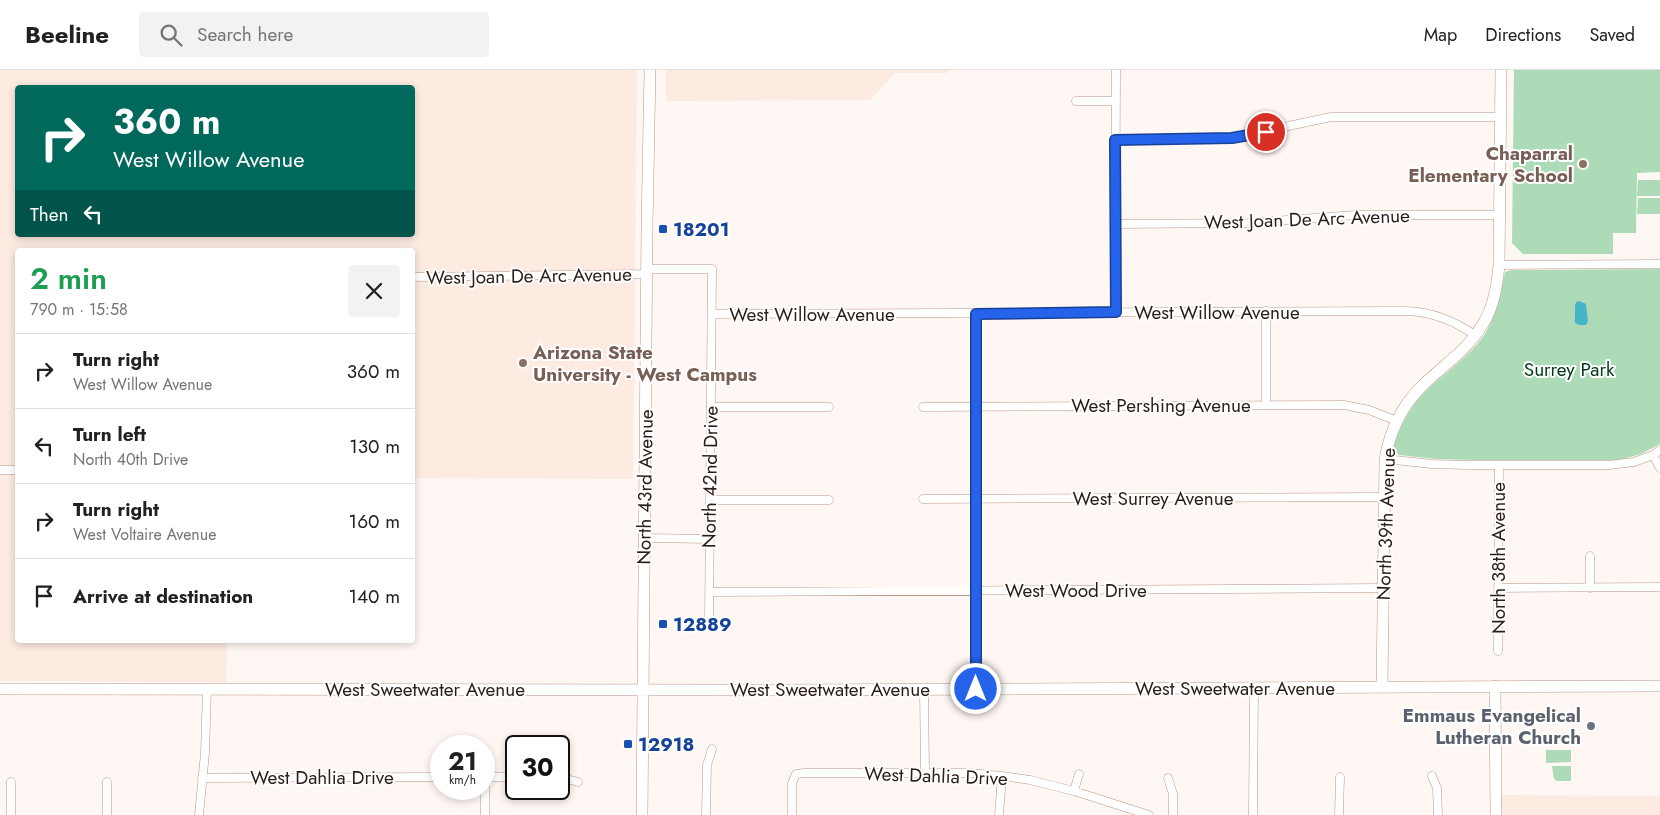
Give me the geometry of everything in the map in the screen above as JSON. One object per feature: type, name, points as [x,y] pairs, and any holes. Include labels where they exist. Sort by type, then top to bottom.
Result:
[{"type":"street","name":"North 43rd Avenue","points":[[642,815],[650,70]]},
{"type":"street","points":[[1116,70],[1116,312]]},
{"type":"street","name":"North 39th Avenue","points":[[1382,687],[1385,459],[1390,437],[1397,421],[1414,394],[1476,336],[1484,323],[1494,298],[1499,265],[1501,70]]},
{"type":"street","points":[[1076,102],[1116,101]]},
{"type":"street","points":[[1115,140],[1232,138],[1332,117],[1500,117]]},
{"type":"street","name":"West Joan De Arc Avenue","points":[[1115,224],[1248,223],[1356,215],[1499,215]]},
{"type":"street","points":[[1499,265],[1660,264]]},
{"type":"street","name":"West Joan De Arc Avenue","points":[[415,277],[549,277],[712,269]]},
{"type":"street","name":"North 42nd Drive","points":[[709,624],[712,269]]},
{"type":"street","points":[[1266,311],[1266,405]]},
{"type":"street","name":"West Willow Avenue","points":[[712,314],[1420,311],[1445,318],[1476,336]]},
{"type":"street","points":[[976,314],[976,689]]},
{"type":"street","name":"West Pershing Avenue","points":[[923,407],[1344,405],[1369,410],[1397,421]]},
{"type":"street","points":[[711,407],[829,407]]},
{"type":"street","points":[[1385,459],[1432,464],[1621,464],[1656,453],[1660,468]]},
{"type":"street","name":"North 38th Avenue","points":[[1498,651],[1499,465]]},
{"type":"street","points":[[0,470],[15,470]]},
{"type":"street","name":"West Surrey Avenue","points":[[922,499],[1384,496]]},
{"type":"street","points":[[710,500],[829,500]]},
{"type":"street","points":[[644,538],[710,539]]},
{"type":"street","points":[[1590,556],[1590,588]]},
{"type":"street","points":[[1498,588],[1660,587]]},
{"type":"street","name":"West Wood Drive","points":[[709,592],[1383,588]]},
{"type":"street","points":[[1495,686],[1496,815]]},
{"type":"street","name":"West Sweetwater Avenue","points":[[0,689],[643,690],[1660,686]]},
{"type":"street","points":[[1253,815],[1254,688]]},
{"type":"street","points":[[199,815],[205,754],[206,689]]},
{"type":"street","points":[[924,689],[925,773]]},
{"type":"street","points":[[706,815],[707,765],[712,749]]},
{"type":"street","name":"West Dahlia Drive","points":[[792,815],[792,783],[796,774],[925,773],[969,773],[1030,780],[1074,790],[1149,815]]},
{"type":"street","points":[[1074,790],[1079,774]]},
{"type":"street","points":[[998,815],[1002,776]]},
{"type":"street","points":[[1432,776],[1437,788],[1438,815]]},
{"type":"street","name":"West Dahlia Drive","points":[[202,778],[430,777]]},
{"type":"street","points":[[1339,815],[1340,777]]},
{"type":"street","points":[[1168,778],[1173,794],[1173,815]]},
{"type":"street","points":[[570,780],[578,782]]},
{"type":"street","points":[[11,782],[11,815]]},
{"type":"street","points":[[107,782],[107,815]]},
{"type":"street","points":[[485,800],[485,815]]},
{"type":"shaded area","name":"Arizona State University - West Campus","points":[[0,70],[637,70],[633,479],[415,478],[415,248],[15,248],[15,643],[227,643],[226,682],[0,681]]},
{"type":"shaded area","points":[[666,70],[950,70],[947,73],[895,73],[870,100],[666,101]]},
{"type":"shaded area","points":[[1500,795],[1660,796],[1660,815],[1500,815]]},
{"type":"green space","name":"Chaparral Elementary School","points":[[1514,70],[1660,70],[1660,172],[1637,173],[1636,233],[1613,233],[1613,254],[1523,254],[1512,243]]},
{"type":"green space","points":[[1638,180],[1660,180],[1660,196],[1637,196]]},
{"type":"green space","points":[[1638,198],[1660,198],[1660,214],[1637,214]]},
{"type":"green space","name":"Surrey Park","points":[[1660,269],[1660,444],[1641,454],[1619,460],[1436,459],[1399,455],[1393,449],[1404,420],[1412,407],[1429,388],[1469,353],[1483,337],[1495,313],[1505,272],[1511,270]]},
{"type":"green space","points":[[1546,750],[1571,750],[1571,762],[1546,763]]},
{"type":"green space","points":[[1552,766],[1571,766],[1571,781],[1557,781],[1554,779]]},
{"type":"water","points":[[1579,301],[1586,304],[1588,321],[1586,325],[1575,323],[1575,306],[1576,302]]},
{"type":"place","name":"Chaparral Elementary School","points":[[1583,164]]},
{"type":"place","name":"18201","points":[[663,229]]},
{"type":"place","name":"Arizona State University - West Campus","points":[[523,363]]},
{"type":"place","name":"12889","points":[[663,624]]},
{"type":"place","name":"Emmaus Evangelical Lutheran Church","points":[[1591,726]]},
{"type":"place","name":"12918","points":[[628,744]]},
{"type":"route","points":[[976,689],[976,314],[1116,312],[1115,140],[1232,138],[1266,132]]}]
